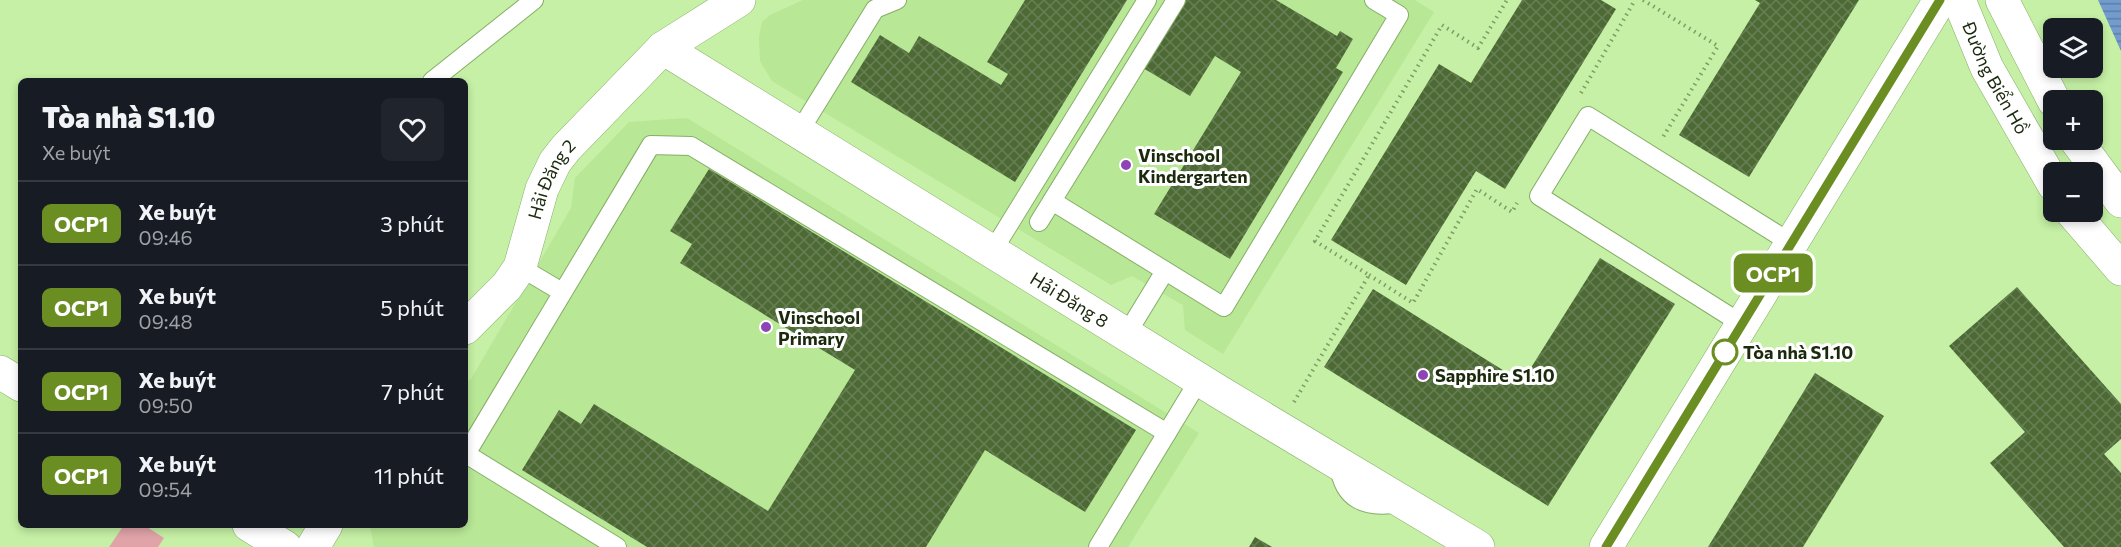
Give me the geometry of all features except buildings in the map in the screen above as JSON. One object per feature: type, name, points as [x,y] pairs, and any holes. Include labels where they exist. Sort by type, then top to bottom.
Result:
[{"type":"street","name":"Hải Đăng 2","points":[[468,325],[507,286],[520,267],[542,189],[555,162],[578,134],[663,48],[739,0]]},
{"type":"street","points":[[1606,547],[1940,0]]},
{"type":"street","name":"Đường Biển Hồ","points":[[1959,0],[1987,68],[2043,166]]},
{"type":"street","points":[[2002,0],[2048,90]]},
{"type":"street","name":"Hải Đăng 8","points":[[663,48],[1199,380],[1478,547]]},
{"type":"street","points":[[2083,150],[2121,201]]},
{"type":"street","points":[[2081,222],[2121,269]]},
{"type":"street","points":[[254,528],[285,547]]},
{"type":"street","points":[[313,547],[324,528]]},
{"type":"lane","points":[[436,78],[534,0]]},
{"type":"lane","points":[[799,132],[875,9],[897,0]]},
{"type":"lane","points":[[992,252],[1147,0]]},
{"type":"lane","points":[[1039,222],[1176,0]]},
{"type":"lane","points":[[1052,201],[1224,307],[1399,15],[1374,0]]},
{"type":"lane","points":[[1101,76],[1122,88]]},
{"type":"lane","points":[[1742,324],[1539,196],[1588,116],[1791,243]]},
{"type":"lane","points":[[468,451],[651,145],[691,146],[1167,433]]},
{"type":"lane","points":[[520,267],[562,292]]},
{"type":"lane","points":[[1126,335],[1165,271]]},
{"type":"lane","points":[[1098,547],[1199,380]]},
{"type":"lane","points":[[468,455],[617,547]]},
{"type":"path","points":[[1507,0],[1478,48],[1442,25],[1315,241],[1413,303],[1477,189],[1512,212],[1518,202]]},
{"type":"path","points":[[1577,101],[1635,0]]},
{"type":"path","points":[[1643,0],[1718,46],[1662,137],[1672,143]]},
{"type":"path","points":[[1292,404],[1369,275]]},
{"type":"shaded area","name":"Vinschool Kindergarten","points":[[803,0],[1415,0],[1434,12],[1223,354],[1185,330],[1183,305],[1132,276],[1111,285],[772,81],[760,61],[759,37],[762,22],[770,15]]},
{"type":"shaded area","name":"Vinschool Primary","points":[[687,118],[1199,433],[1128,547],[374,547],[371,528],[468,528],[468,380],[471,379],[571,208],[575,178],[629,122]]},
{"type":"shaded area","points":[[122,528],[149,528],[164,538],[158,547],[109,547]]},
{"type":"water","points":[[2098,0],[2121,0],[2121,51]]},
{"type":"bus line","name":"OCP1","points":[[1606,547],[1940,0]]},
{"type":"place","name":"Vinschool Kindergarten","points":[[1126,165]]},
{"type":"place","name":"Vinschool Primary","points":[[766,327]]},
{"type":"place","name":"Tòa nhà S1.10","points":[[1725,352]]},
{"type":"place","name":"Sapphire S1.10","points":[[1423,375]]}]
